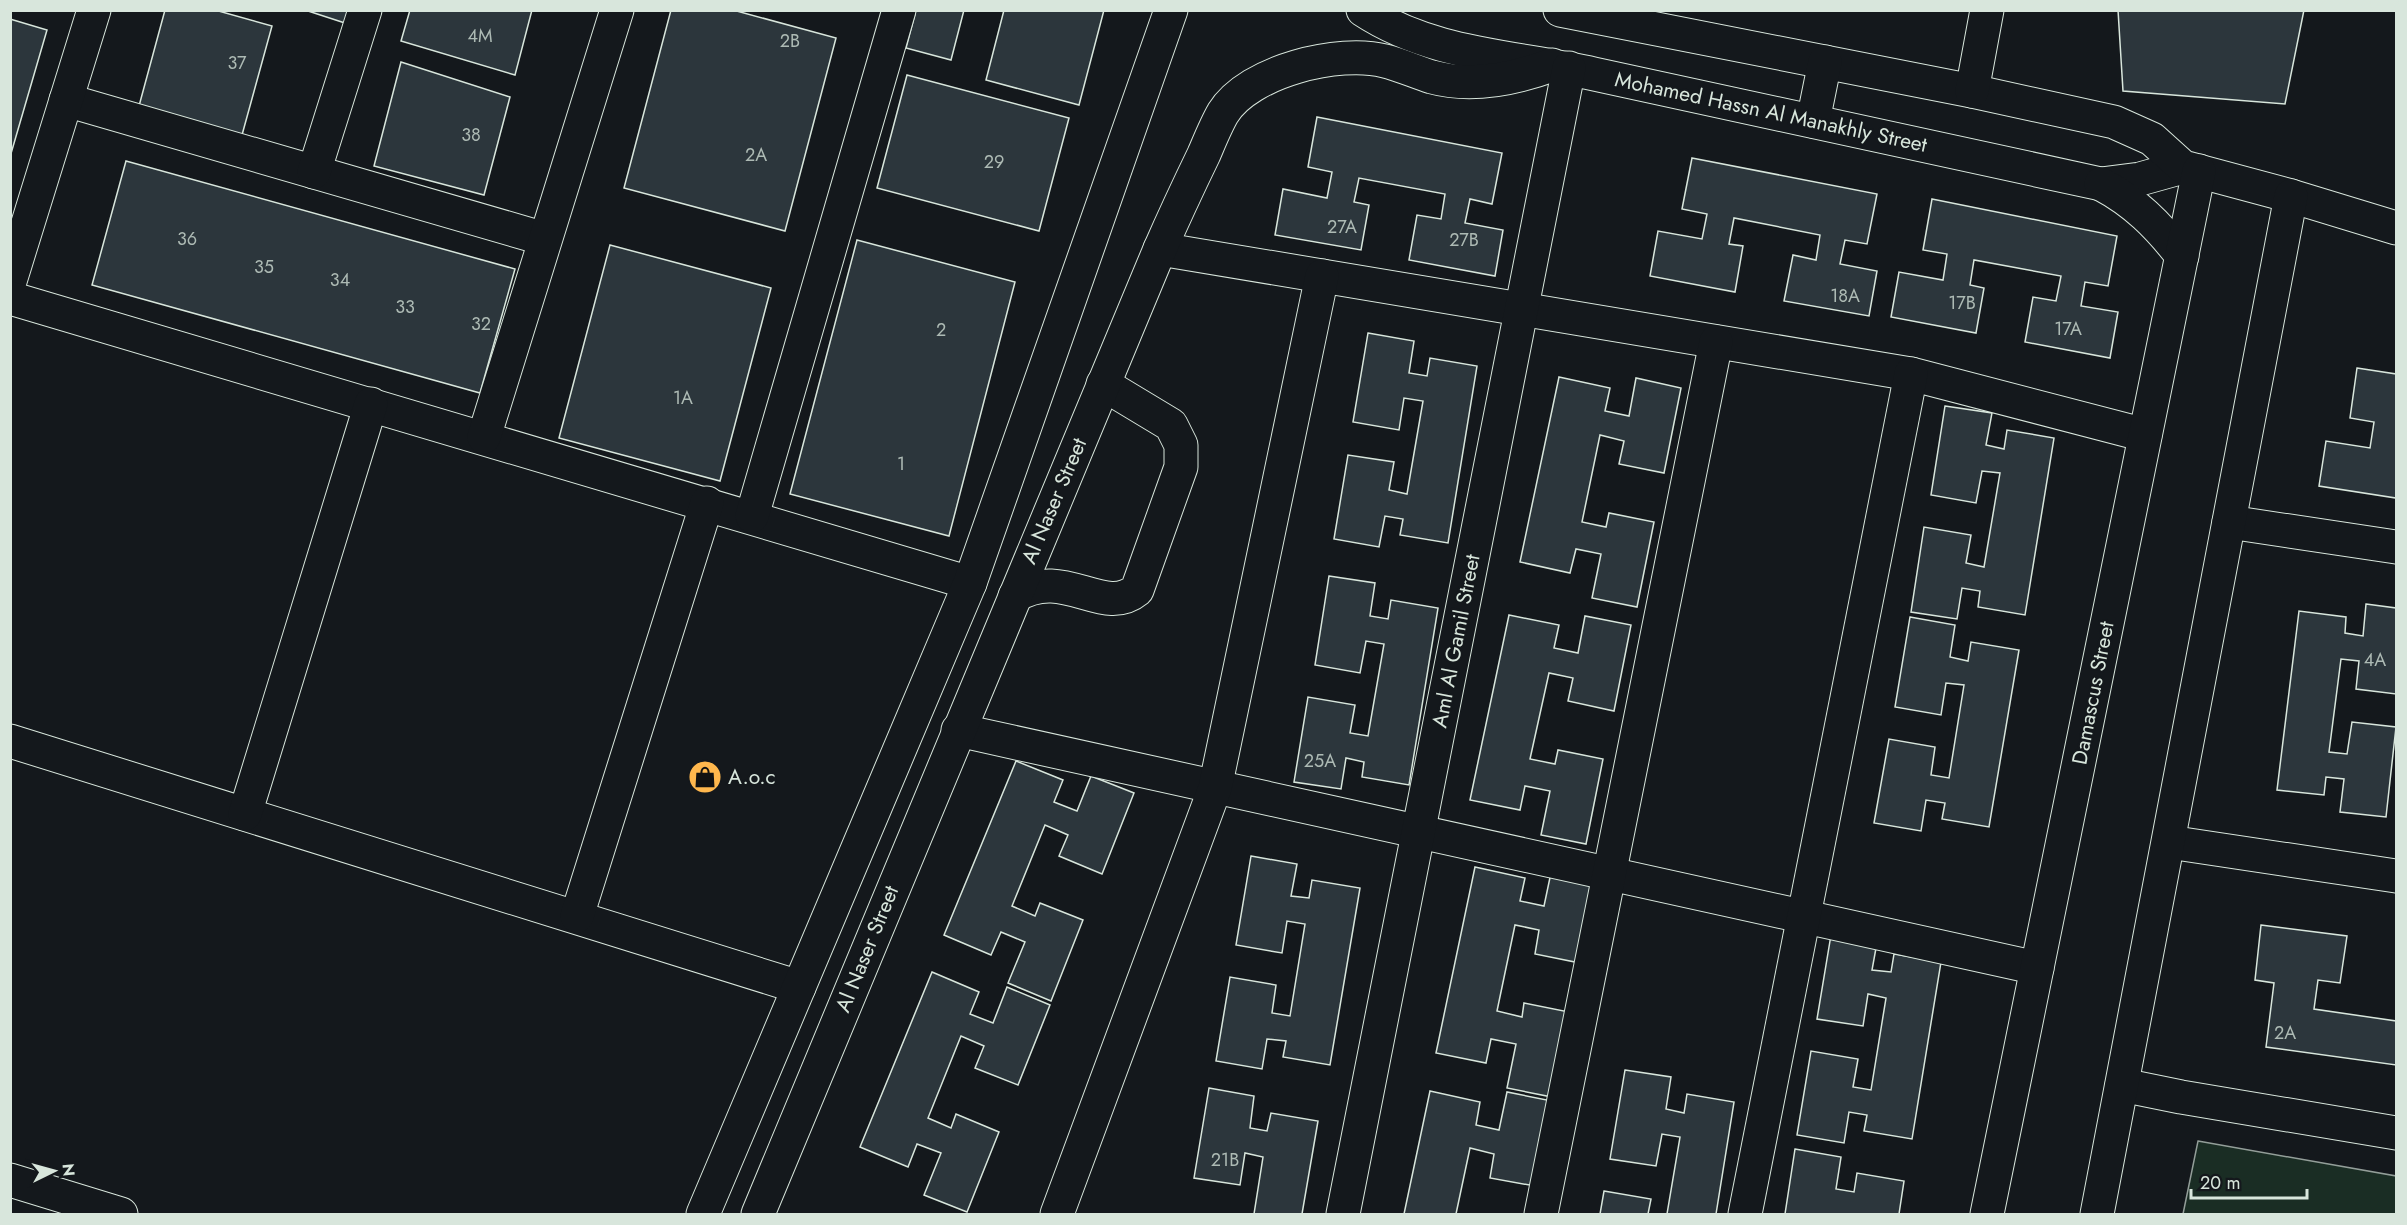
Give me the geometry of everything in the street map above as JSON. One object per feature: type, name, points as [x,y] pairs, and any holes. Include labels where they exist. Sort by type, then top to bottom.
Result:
[{"type":"street","points":[[10,281],[16,244],[66,100],[94,10]]},
{"type":"street","points":[[314,172],[365,10]]},
{"type":"street","points":[[484,437],[617,10]]},
{"type":"street","points":[[752,516],[899,10]]},
{"type":"street","points":[[704,1215],[970,583],[1171,10]]},
{"type":"street","name":"Mohamed Hassn Al Manakhly Street","points":[[1364,10],[1396,29],[1434,45],[1474,54],[1561,67],[2101,183],[2140,180],[2191,169]]},
{"type":"street","points":[[1560,10],[2114,122],[2152,139],[2191,169],[2397,228]]},
{"type":"street","points":[[1972,92],[1987,10]]},
{"type":"street","name":"Al Naser Street","points":[[758,1215],[1103,384],[1160,249],[1224,111],[1248,91],[1274,75],[1321,60],[1356,57],[1383,60],[1434,77],[1460,81],[1508,79],[1561,67]]},
{"type":"street","points":[[1813,121],[1824,62]]},
{"type":"street","name":"Aml Al Gamil Street","points":[[1343,1215],[1521,310],[1561,67]]},
{"type":"street","points":[[66,100],[545,239]]},
{"type":"street","name":"Damascus Street","points":[[1988,1215],[2182,256],[2191,169]]},
{"type":"street","points":[[2101,183],[2124,196],[2145,213],[2182,256]]},
{"type":"street","points":[[2097,1215],[2291,196]]},
{"type":"street","points":[[1160,249],[1911,374],[2145,435]]},
{"type":"street","points":[[1056,1215],[1215,788],[1322,276]]},
{"type":"street","points":[[10,298],[752,516],[970,583]]},
{"type":"street","points":[[1541,1215],[1716,342]]},
{"type":"street","points":[[1745,1215],[1911,374]]},
{"type":"street","points":[[1015,596],[1025,589],[1051,584],[1111,599],[1123,598],[1137,590],[1181,467],[1181,445],[1171,424],[1103,384]]},
{"type":"street","points":[[245,814],[371,404]]},
{"type":"street","points":[[577,916],[707,503]]},
{"type":"street","points":[[2229,522],[2397,547]]},
{"type":"street","points":[[958,730],[2037,968]]},
{"type":"street","points":[[10,741],[799,987]]},
{"type":"street","points":[[2169,842],[2397,876]]},
{"type":"street","points":[[2122,1085],[2397,1133]]},
{"type":"street","points":[[10,1180],[121,1215]]},
{"type":"green space","points":[[2198,1141],[2396,1176],[2396,1214],[2183,1214]]},
{"type":"building","points":[[165,10],[215,10],[272,26],[242,135],[139,106]]},
{"type":"building","points":[[305,10],[355,10],[351,25]]},
{"type":"building","points":[[410,10],[532,10],[515,75],[401,41]]},
{"type":"building","points":[[671,10],[733,10],[836,38],[785,231],[624,188]]},
{"type":"building","points":[[916,10],[964,10],[951,60],[906,48]]},
{"type":"building","points":[[1004,10],[1104,10],[1079,105],[986,80]]},
{"type":"building","points":[[2118,10],[2304,10],[2285,104],[2123,91]]},
{"type":"building","points":[[10,19],[47,30],[10,157]]},
{"type":"building","points":[[401,62],[510,97],[484,195],[374,166]]},
{"type":"building","points":[[907,75],[1069,118],[1039,231],[877,188]]},
{"type":"building","points":[[1317,117],[1502,153],[1492,204],[1470,199],[1465,223],[1503,230],[1495,276],[1409,260],[1417,215],[1441,219],[1445,194],[1359,178],[1354,202],[1369,205],[1361,250],[1275,235],[1283,189],[1327,198],[1332,172],[1308,167]]},
{"type":"building","points":[[1692,158],[1877,194],[1867,244],[1845,240],[1840,264],[1877,271],[1869,316],[1784,301],[1793,255],[1816,260],[1820,235],[1734,218],[1729,244],[1743,246],[1735,292],[1650,276],[1658,231],[1702,239],[1707,214],[1682,209]]},
{"type":"building","points":[[126,161],[515,269],[480,393],[92,285]]},
{"type":"building","points":[[1932,199],[2117,236],[2108,286],[2085,282],[2081,306],[2118,312],[2110,358],[2025,342],[2033,297],[2056,301],[2061,276],[1974,260],[1970,285],[1984,288],[1976,333],[1891,317],[1899,272],[1943,280],[1947,254],[1923,250]]},
{"type":"building","points":[[857,240],[1015,282],[949,536],[790,494]]},
{"type":"building","points":[[610,245],[771,288],[720,481],[559,438]]},
{"type":"building","points":[[1368,333],[1414,341],[1409,373],[1427,376],[1430,358],[1477,366],[1448,543],[1400,535],[1403,519],[1385,516],[1379,547],[1334,539],[1348,455],[1394,462],[1389,490],[1407,494],[1423,401],[1404,398],[1399,430],[1353,422]]},
{"type":"building","points":[[2357,368],[2396,374],[2396,498],[2319,486],[2326,441],[2370,448],[2374,422],[2350,418]]},
{"type":"building","points":[[1559,377],[1610,388],[1605,411],[1629,416],[1636,378],[1681,388],[1664,473],[1619,464],[1624,441],[1600,435],[1582,522],[1606,527],[1609,513],[1654,522],[1637,607],[1592,598],[1601,554],[1576,549],[1570,573],[1520,562]]},
{"type":"building","points":[[1945,406],[1992,413],[1986,445],[2004,449],[2007,430],[2054,438],[2025,615],[1978,607],[1980,591],[1962,588],[1957,619],[1911,612],[1924,527],[1971,535],[1966,563],[1984,567],[2000,473],[1982,471],[1976,503],[1931,495]]},
{"type":"building","points":[[1329,576],[1375,583],[1370,616],[1388,619],[1391,600],[1438,608],[1409,785],[1362,777],[1364,762],[1346,758],[1341,789],[1294,782],[1308,697],[1355,705],[1350,733],[1368,736],[1384,644],[1366,641],[1360,673],[1315,665]]},
{"type":"building","points":[[2366,604],[2396,608],[2396,694],[2356,689],[2359,661],[2341,659],[2329,752],[2347,754],[2352,722],[2396,727],[2386,817],[2340,812],[2344,779],[2326,777],[2324,795],[2277,790],[2299,611],[2346,617],[2345,633],[2363,636]]},
{"type":"building","points":[[1509,615],[1559,625],[1554,648],[1578,653],[1585,616],[1631,625],[1614,711],[1568,701],[1573,678],[1549,673],[1530,759],[1555,764],[1558,750],[1603,759],[1586,844],[1541,835],[1550,791],[1525,786],[1520,810],[1470,800]]},
{"type":"building","points":[[1910,617],[1955,625],[1950,657],[1968,661],[1971,642],[2019,650],[1989,827],[1942,819],[1945,803],[1926,800],[1921,831],[1874,823],[1889,739],[1935,747],[1931,775],[1949,778],[1964,685],[1946,683],[1941,715],[1895,707]]},
{"type":"building","points":[[1016,761],[1063,780],[1054,802],[1077,811],[1091,776],[1134,793],[1102,874],[1059,856],[1068,835],[1045,825],[1012,906],[1035,916],[1040,903],[1083,920],[1051,1001],[1008,983],[1025,942],[1001,932],[991,955],[944,935]]},
{"type":"building","points":[[1251,856],[1297,864],[1291,896],[1309,898],[1312,880],[1360,888],[1330,1065],[1283,1057],[1286,1041],[1267,1039],[1262,1069],[1216,1061],[1230,977],[1276,985],[1272,1013],[1290,1016],[1305,924],[1287,921],[1282,953],[1236,945]]},
{"type":"building","points":[[1475,867],[1525,878],[1520,901],[1544,906],[1552,868],[1597,878],[1580,963],[1535,954],[1539,930],[1515,925],[1497,1011],[1522,1017],[1524,1003],[1569,1012],[1552,1097],[1507,1088],[1516,1044],[1491,1039],[1486,1063],[1436,1053]]},
{"type":"building","points":[[2261,925],[2347,936],[2340,983],[2318,980],[2314,1009],[2396,1021],[2396,1065],[2266,1047],[2274,983],[2255,980]]},
{"type":"building","points":[[1832,929],[1878,937],[1872,970],[1891,972],[1894,954],[1941,962],[1912,1139],[1864,1131],[1867,1115],[1849,1112],[1844,1143],[1797,1135],[1811,1051],[1858,1059],[1853,1087],[1871,1090],[1886,998],[1868,994],[1863,1026],[1817,1019]]},
{"type":"building","points":[[932,972],[979,992],[970,1014],[993,1023],[1007,987],[1050,1005],[1018,1085],[975,1068],[984,1046],[961,1036],[928,1118],[951,1128],[956,1114],[999,1132],[967,1212],[924,1195],[941,1153],[917,1144],[908,1167],[860,1147]]},
{"type":"building","points":[[1625,1070],[1671,1077],[1666,1109],[1684,1113],[1687,1094],[1734,1102],[1716,1214],[1667,1214],[1680,1137],[1662,1134],[1656,1166],[1610,1159]]},
{"type":"building","points":[[1209,1088],[1254,1096],[1250,1128],[1267,1131],[1271,1113],[1318,1121],[1302,1214],[1254,1214],[1263,1157],[1245,1153],[1240,1185],[1194,1178]]},
{"type":"building","points":[[1430,1091],[1480,1102],[1476,1125],[1499,1130],[1507,1092],[1552,1101],[1535,1186],[1490,1178],[1494,1154],[1470,1148],[1456,1214],[1404,1214]]},
{"type":"building","points":[[1795,1149],[1841,1157],[1836,1189],[1854,1192],[1857,1173],[1904,1181],[1899,1214],[1785,1214]]},
{"type":"building","points":[[1604,1191],[1651,1199],[1648,1214],[1600,1214]]},
{"type":"place","name":"A.o.c","points":[[705,777]]}]
